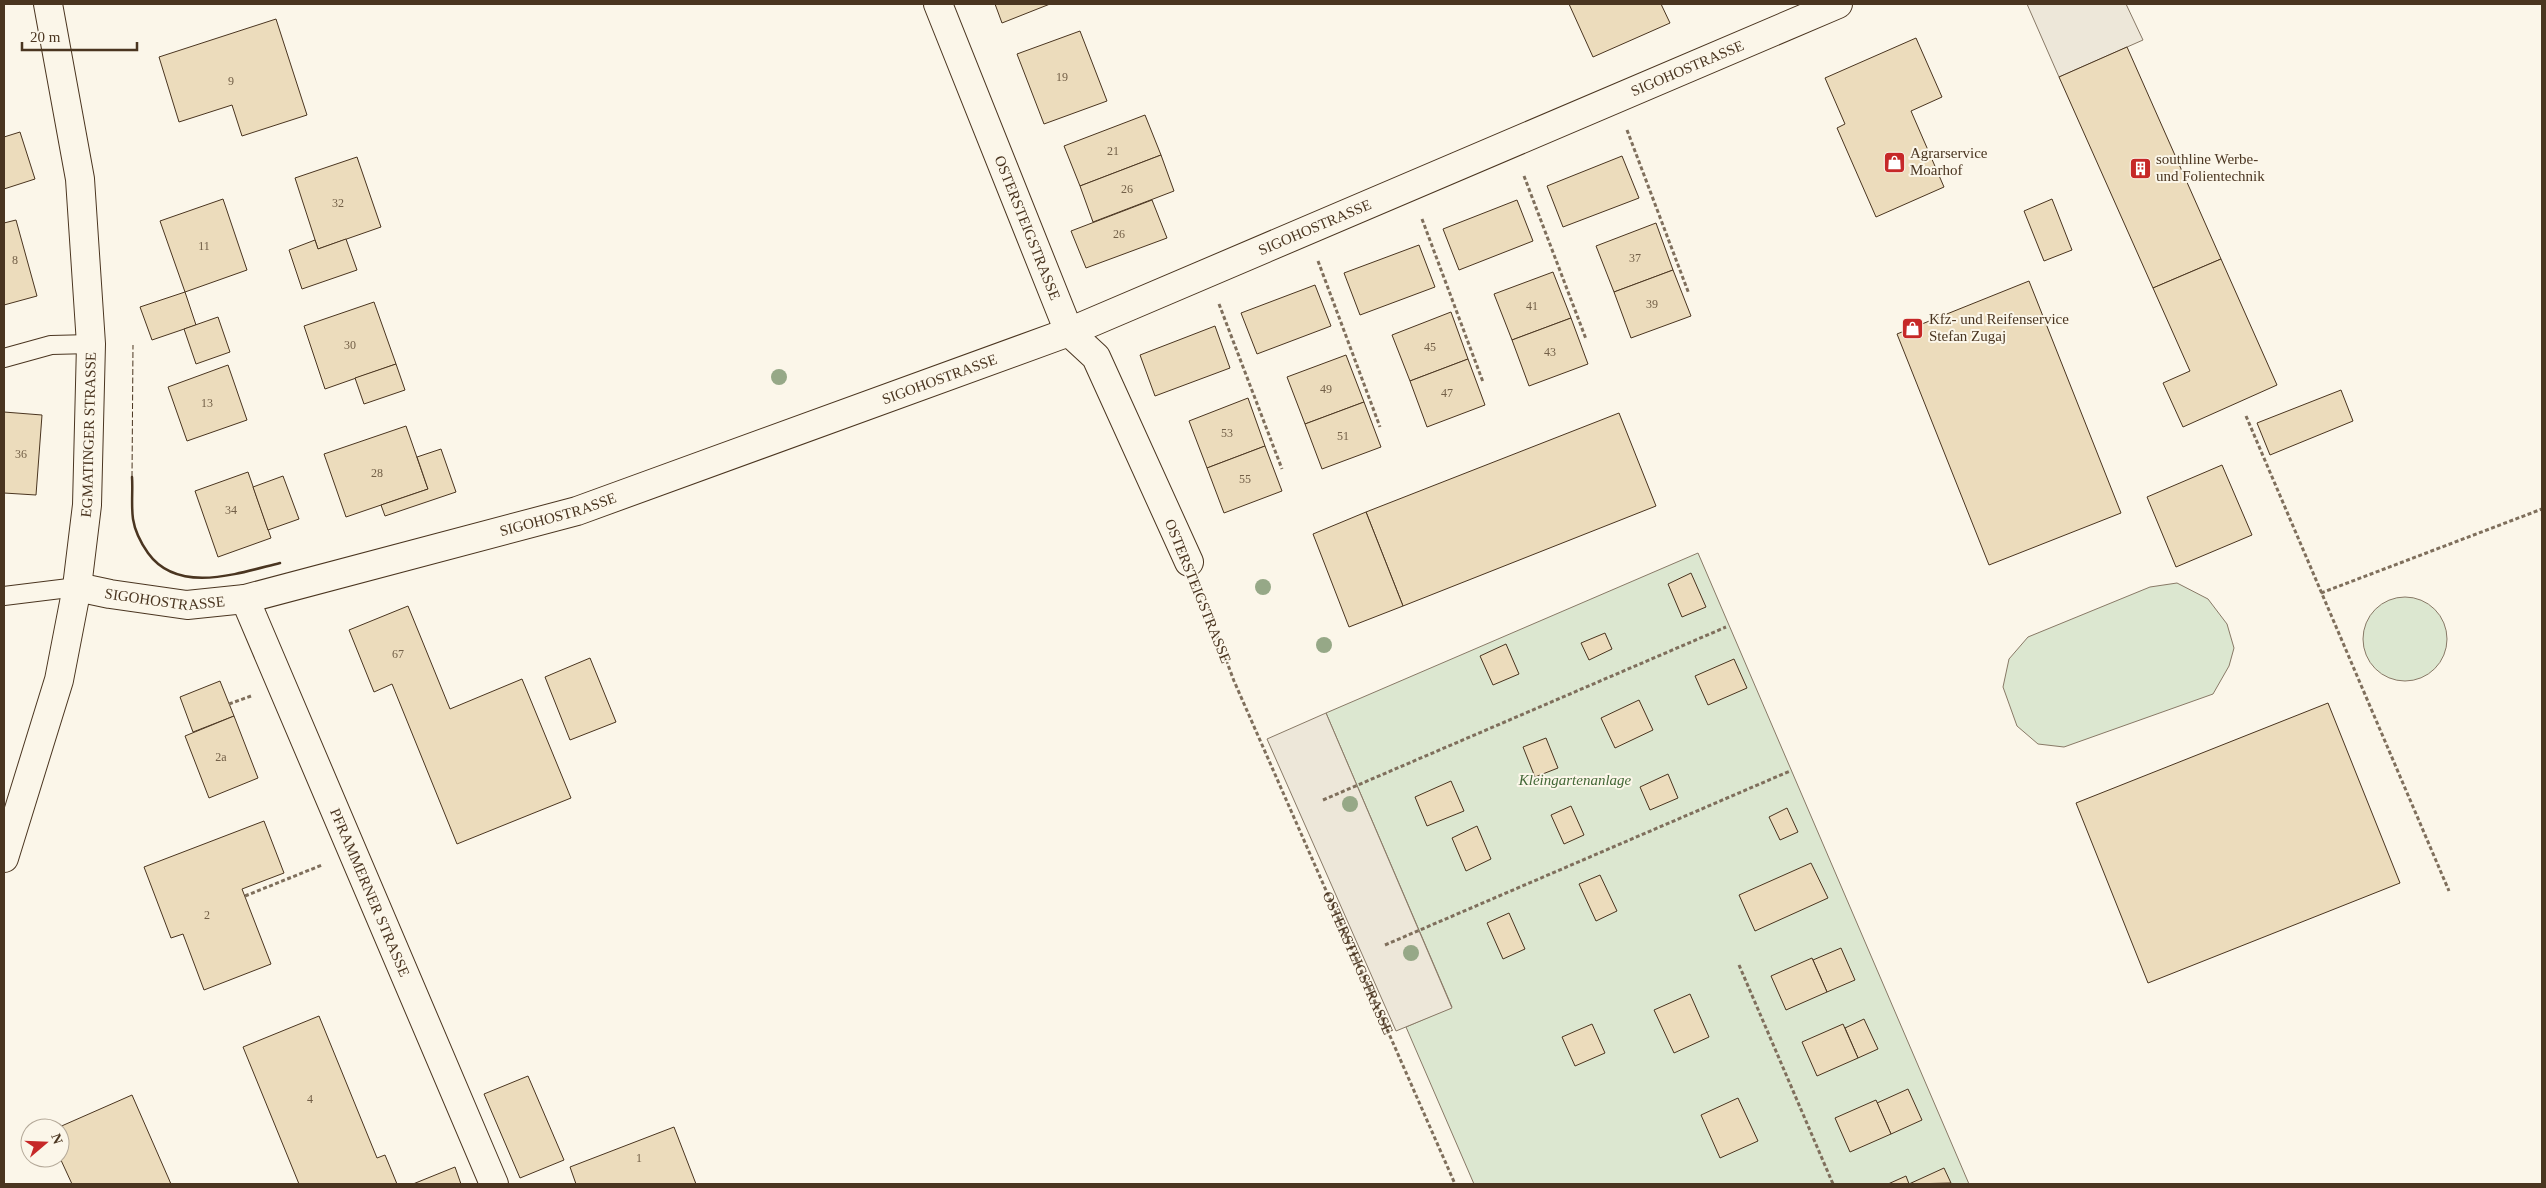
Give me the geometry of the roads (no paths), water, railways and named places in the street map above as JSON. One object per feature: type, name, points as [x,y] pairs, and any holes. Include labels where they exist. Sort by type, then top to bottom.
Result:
[{"type":"street","name":"EGMATINGER STRASSE","points":[[4,858],[59,680],[77,587],[87,505],[91,344],[80,179],[48,4]]},
{"type":"street","name":"OSTERSTEIGSTRASSE","points":[[938,4],[1069,332],[1096,357],[1189,562]]},
{"type":"street","name":"SIGOHOSTRASSE","points":[[77,587],[110,594],[187,605],[246,599],[577,511],[1069,332],[1838,4]]},
{"type":"street","name":"PFRAMMERNER STRASSE","points":[[246,599],[494,1184]]},
{"type":"lane","points":[[4,358],[51,344],[91,344]]},
{"type":"lane","name":"SIGOHOSTRASSE","points":[[4,596],[77,587]]},
{"type":"place","name":"Agrarservice Moarhof","points":[[1894,162]]},
{"type":"place","name":"southline Werbe- und Folientechnik","points":[[2140,168]]},
{"type":"place","name":"Kfz- und Reifenservice Stefan Zugaj","points":[[1913,328]]},
{"type":"park label","name":"Kleingartenanlage","points":[[1575,780]]}]
